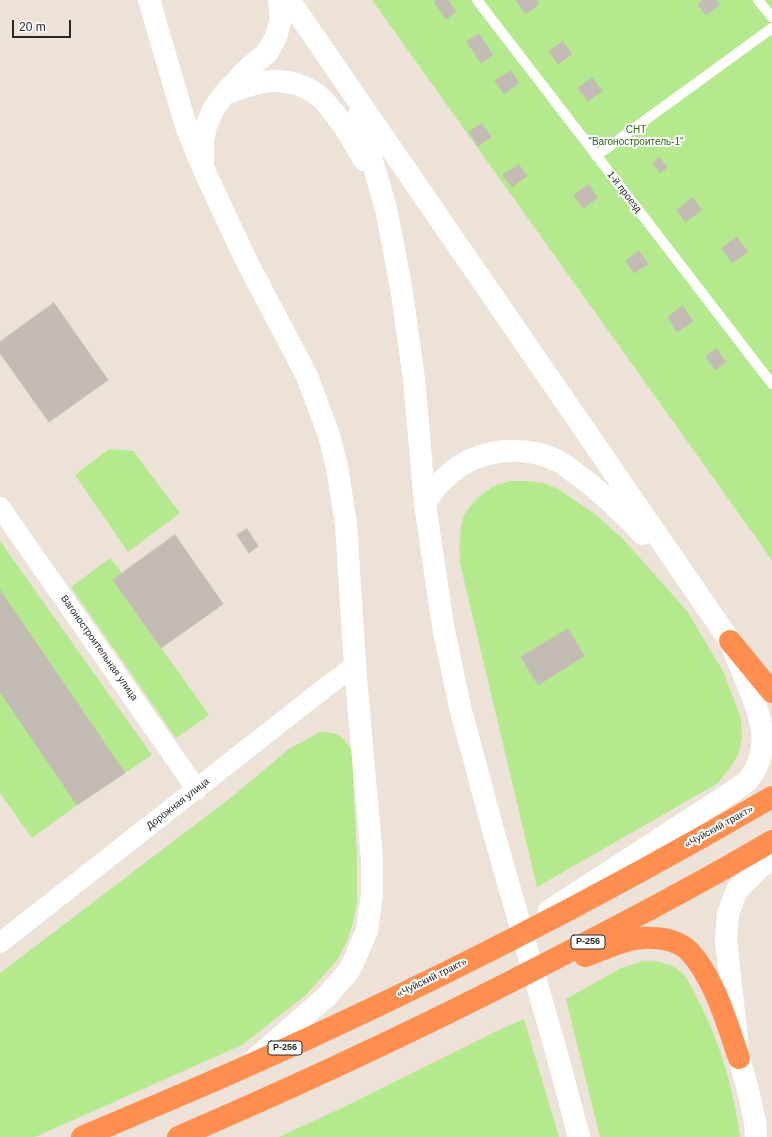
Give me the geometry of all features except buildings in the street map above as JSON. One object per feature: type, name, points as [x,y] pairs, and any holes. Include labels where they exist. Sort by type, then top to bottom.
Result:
[{"type":"highway","points":[[730,641],[772,692]]},
{"type":"highway","name":"«Чуйский тракт»","points":[[82,1137],[246,1066],[384,1002],[484,953],[626,878],[772,797]]},
{"type":"highway","name":"Р-256","points":[[178,1137],[275,1095],[400,1037],[501,987],[638,916],[772,841]]},
{"type":"highway","points":[[501,987],[629,940],[652,937],[672,940],[688,950],[703,970],[718,999],[740,1058]]},
{"type":"street","points":[[149,0],[186,126],[203,168],[246,260],[307,376],[329,435],[346,524],[372,860],[372,894],[367,930],[354,962],[348,972],[326,997],[246,1066]]},
{"type":"street","points":[[203,168],[203,141],[206,126],[214,108],[224,94],[250,67],[267,53],[276,37],[281,19],[279,0]]},
{"type":"street","points":[[289,0],[353,96],[730,641],[760,714],[763,727],[763,753],[759,765],[749,780],[484,953]]},
{"type":"street","points":[[224,94],[249,85],[273,81],[289,82],[314,92],[327,102],[360,152],[387,212]]},
{"type":"street","points":[[353,96],[387,212],[402,293],[414,380],[425,504],[443,626],[460,707],[579,1137]]},
{"type":"street","points":[[425,504],[439,484],[463,463],[481,455],[504,450],[536,453],[559,461],[616,506],[689,582]]},
{"type":"street","name":"Вагоностроительная улица","points":[[0,507],[197,790]]},
{"type":"street","name":"Дорожная улица","points":[[0,943],[197,790],[326,687],[356,666]]},
{"type":"street","points":[[756,1137],[755,1122],[740,1058],[726,940],[728,914],[737,890],[758,869],[772,859]]},
{"type":"lane","name":"1-й проезд","points":[[477,0],[772,384]]},
{"type":"lane","points":[[758,0],[772,17]]},
{"type":"lane","points":[[596,156],[772,28]]},
{"type":"green space","name":"СНТ \"Вагоностроитель-1\"","points":[[372,0],[772,0],[772,560]]},
{"type":"green space","points":[[109,449],[133,451],[180,513],[128,552],[75,475]]},
{"type":"green space","points":[[510,481],[544,483],[558,489],[595,514],[624,540],[687,611],[724,673],[741,718],[742,737],[739,753],[730,768],[718,783],[537,887],[460,563],[461,527],[470,506],[485,492],[495,486]]},
{"type":"green space","points":[[0,541],[152,755],[77,805],[32,838],[0,793]]},
{"type":"green space","points":[[110,558],[122,573],[113,580],[209,715],[176,738],[71,587]]},
{"type":"green space","points":[[320,732],[340,736],[352,752],[357,861],[357,902],[347,941],[338,959],[306,995],[242,1045],[35,1137],[0,1137],[0,973],[233,796],[289,749]]},
{"type":"green space","points":[[643,961],[667,964],[680,971],[690,984],[706,1016],[725,1067],[734,1101],[740,1137],[600,1137],[566,999],[621,968]]},
{"type":"green space","points":[[524,1019],[559,1137],[279,1137],[348,1105]]}]
